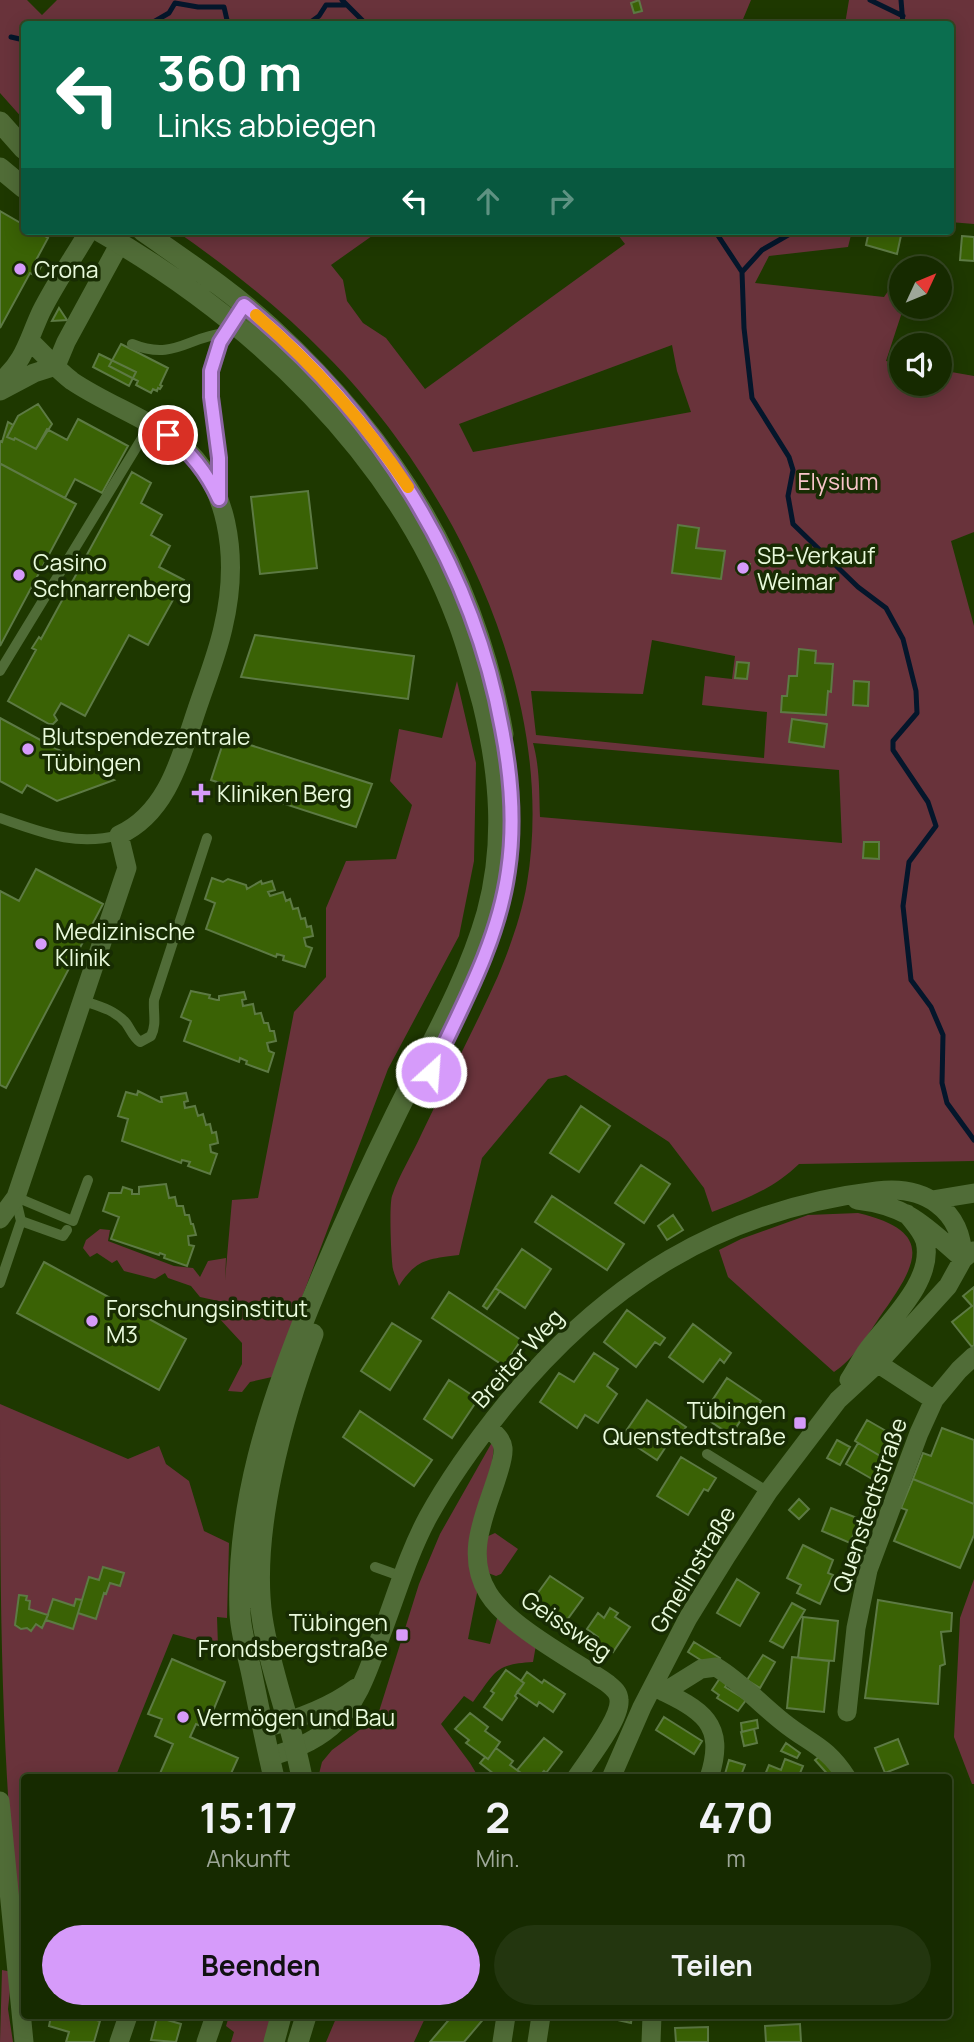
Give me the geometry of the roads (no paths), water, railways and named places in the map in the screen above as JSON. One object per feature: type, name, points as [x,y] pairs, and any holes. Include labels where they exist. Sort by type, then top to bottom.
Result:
[{"type":"street","points":[[0,122],[21,146]]},
{"type":"street","points":[[0,168],[21,186]]},
{"type":"street","points":[[0,382],[15,368],[30,341],[41,312],[87,235]]},
{"type":"street","points":[[148,235],[244,305],[300,356],[372,438],[406,484],[435,532],[472,613],[491,676],[505,743],[511,821],[508,873],[487,952],[351,1241],[306,1353],[281,1436],[263,1528],[260,1579],[262,1615],[270,1659],[301,1774]]},
{"type":"street","points":[[0,391],[34,373],[56,366],[117,237],[208,303],[228,328],[310,391],[391,493],[423,546],[457,618],[476,677],[491,739],[499,789],[500,830],[496,871],[486,914],[466,970],[345,1219],[280,1378],[246,1504],[240,1562],[240,1619],[273,1774]]},
{"type":"street","points":[[0,1219],[16,1197],[127,868],[119,835],[146,817],[164,795],[178,763],[219,645],[229,597],[231,563],[227,528],[219,499],[201,467],[186,449],[168,435],[81,387],[30,341]]},
{"type":"street","name":"Breiter Weg","points":[[269,1757],[296,1749],[316,1739],[351,1705],[427,1519],[453,1475],[520,1387],[582,1323],[650,1272],[704,1240],[768,1213],[790,1206],[885,1190],[914,1194],[932,1200]]},
{"type":"street","points":[[932,1200],[974,1193]]},
{"type":"street","name":"Breiter Weg","points":[[836,1198],[882,1204],[907,1214],[969,1254]]},
{"type":"street","points":[[932,1200],[947,1210],[969,1254]]},
{"type":"street","name":"Gmelinstraße","points":[[613,1774],[658,1689],[705,1589],[768,1492],[871,1359],[922,1274],[925,1241],[907,1214]]},
{"type":"street","name":"Gmelinstraße","points":[[871,1359],[948,1286],[969,1254]]},
{"type":"street","name":"Quenstedtstraße","points":[[847,1712],[856,1628],[867,1570],[934,1400],[974,1356]]},
{"type":"street","name":"Quenstedtstraße","points":[[871,1359],[934,1400]]},
{"type":"street","name":"Geissweg","points":[[488,1427],[500,1439],[503,1447],[499,1470],[478,1539],[477,1562],[487,1591],[497,1606],[515,1622],[607,1683],[620,1698],[615,1716],[579,1774]]},
{"type":"street","points":[[658,1689],[701,1669],[716,1667],[744,1687],[791,1729],[817,1743],[844,1774]]},
{"type":"street","points":[[263,1728],[288,1722],[340,1700],[362,1683]]},
{"type":"street","points":[[658,1689],[703,1716],[711,1726],[716,1740],[710,1774]]},
{"type":"street","points":[[0,1801],[12,1964],[24,2042]]},
{"type":"street","points":[[119,2042],[127,2019]]},
{"type":"street","points":[[206,2042],[214,2019]]},
{"type":"street","points":[[274,2042],[280,2019]]},
{"type":"street","points":[[298,2042],[305,2019]]},
{"type":"street","points":[[502,2042],[506,2019]]},
{"type":"street","points":[[537,2042],[541,2019]]},
{"type":"street","points":[[650,2042],[652,2019]]},
{"type":"lane","points":[[219,499],[219,458],[211,397],[211,371],[228,328],[244,305]]},
{"type":"lane","points":[[132,344],[145,349],[179,348],[228,328]]},
{"type":"lane","points":[[0,671],[150,425]]},
{"type":"lane","points":[[0,818],[68,840],[95,841],[119,835]]},
{"type":"lane","points":[[84,1001],[114,1012],[141,1042],[151,1036],[156,1019],[153,1013],[154,1000],[207,838]]},
{"type":"lane","points":[[16,1197],[73,1221],[88,1180]]},
{"type":"lane","points":[[0,1283],[21,1221],[16,1197]]},
{"type":"lane","points":[[21,1221],[63,1236],[67,1230]]},
{"type":"lane","points":[[707,1454],[768,1492]]},
{"type":"lane","points":[[375,1567],[403,1577]]},
{"type":"waterway","points":[[342,0],[363,21]]},
{"type":"waterway","points":[[870,0],[903,16]]},
{"type":"waterway","points":[[901,0],[903,21]]},
{"type":"waterway","points":[[155,21],[169,13],[175,3],[198,7],[224,7],[228,21]]},
{"type":"waterway","points":[[312,21],[326,5],[345,5]]},
{"type":"waterway","points":[[11,37],[21,39]]},
{"type":"waterway","points":[[718,235],[742,272]]},
{"type":"waterway","points":[[788,235],[762,250],[742,272],[744,328],[752,398],[789,457],[793,470],[788,496],[793,524],[858,587],[886,608],[903,639],[916,691],[917,713],[893,741],[893,750],[928,802],[936,826],[909,862],[903,906],[911,980],[931,1007],[943,1035],[942,1083],[947,1103],[974,1140]]},
{"type":"place","name":"Crona","points":[[20,269]]},
{"type":"place","name":"SB-Verkauf Weimar","points":[[743,568]]},
{"type":"place","name":"Casino Schnarrenberg","points":[[19,575]]},
{"type":"place","name":"Blutspendezentrale Tübingen","points":[[28,749]]},
{"type":"place","name":"Kliniken Berg","points":[[201,793]]},
{"type":"place","name":"Medizinische Klinik","points":[[41,944]]},
{"type":"place","name":"Forschungsinstitut M3","points":[[92,1321]]},
{"type":"place","name":"Tübingen Quenstedtstraße","points":[[800,1423]]},
{"type":"place","name":"Tübingen Frondsbergstraße","points":[[402,1635]]},
{"type":"place","name":"Vermögen und Bau","points":[[183,1717]]},
{"type":"park label","name":"Elysium","points":[[838,481]]}]
